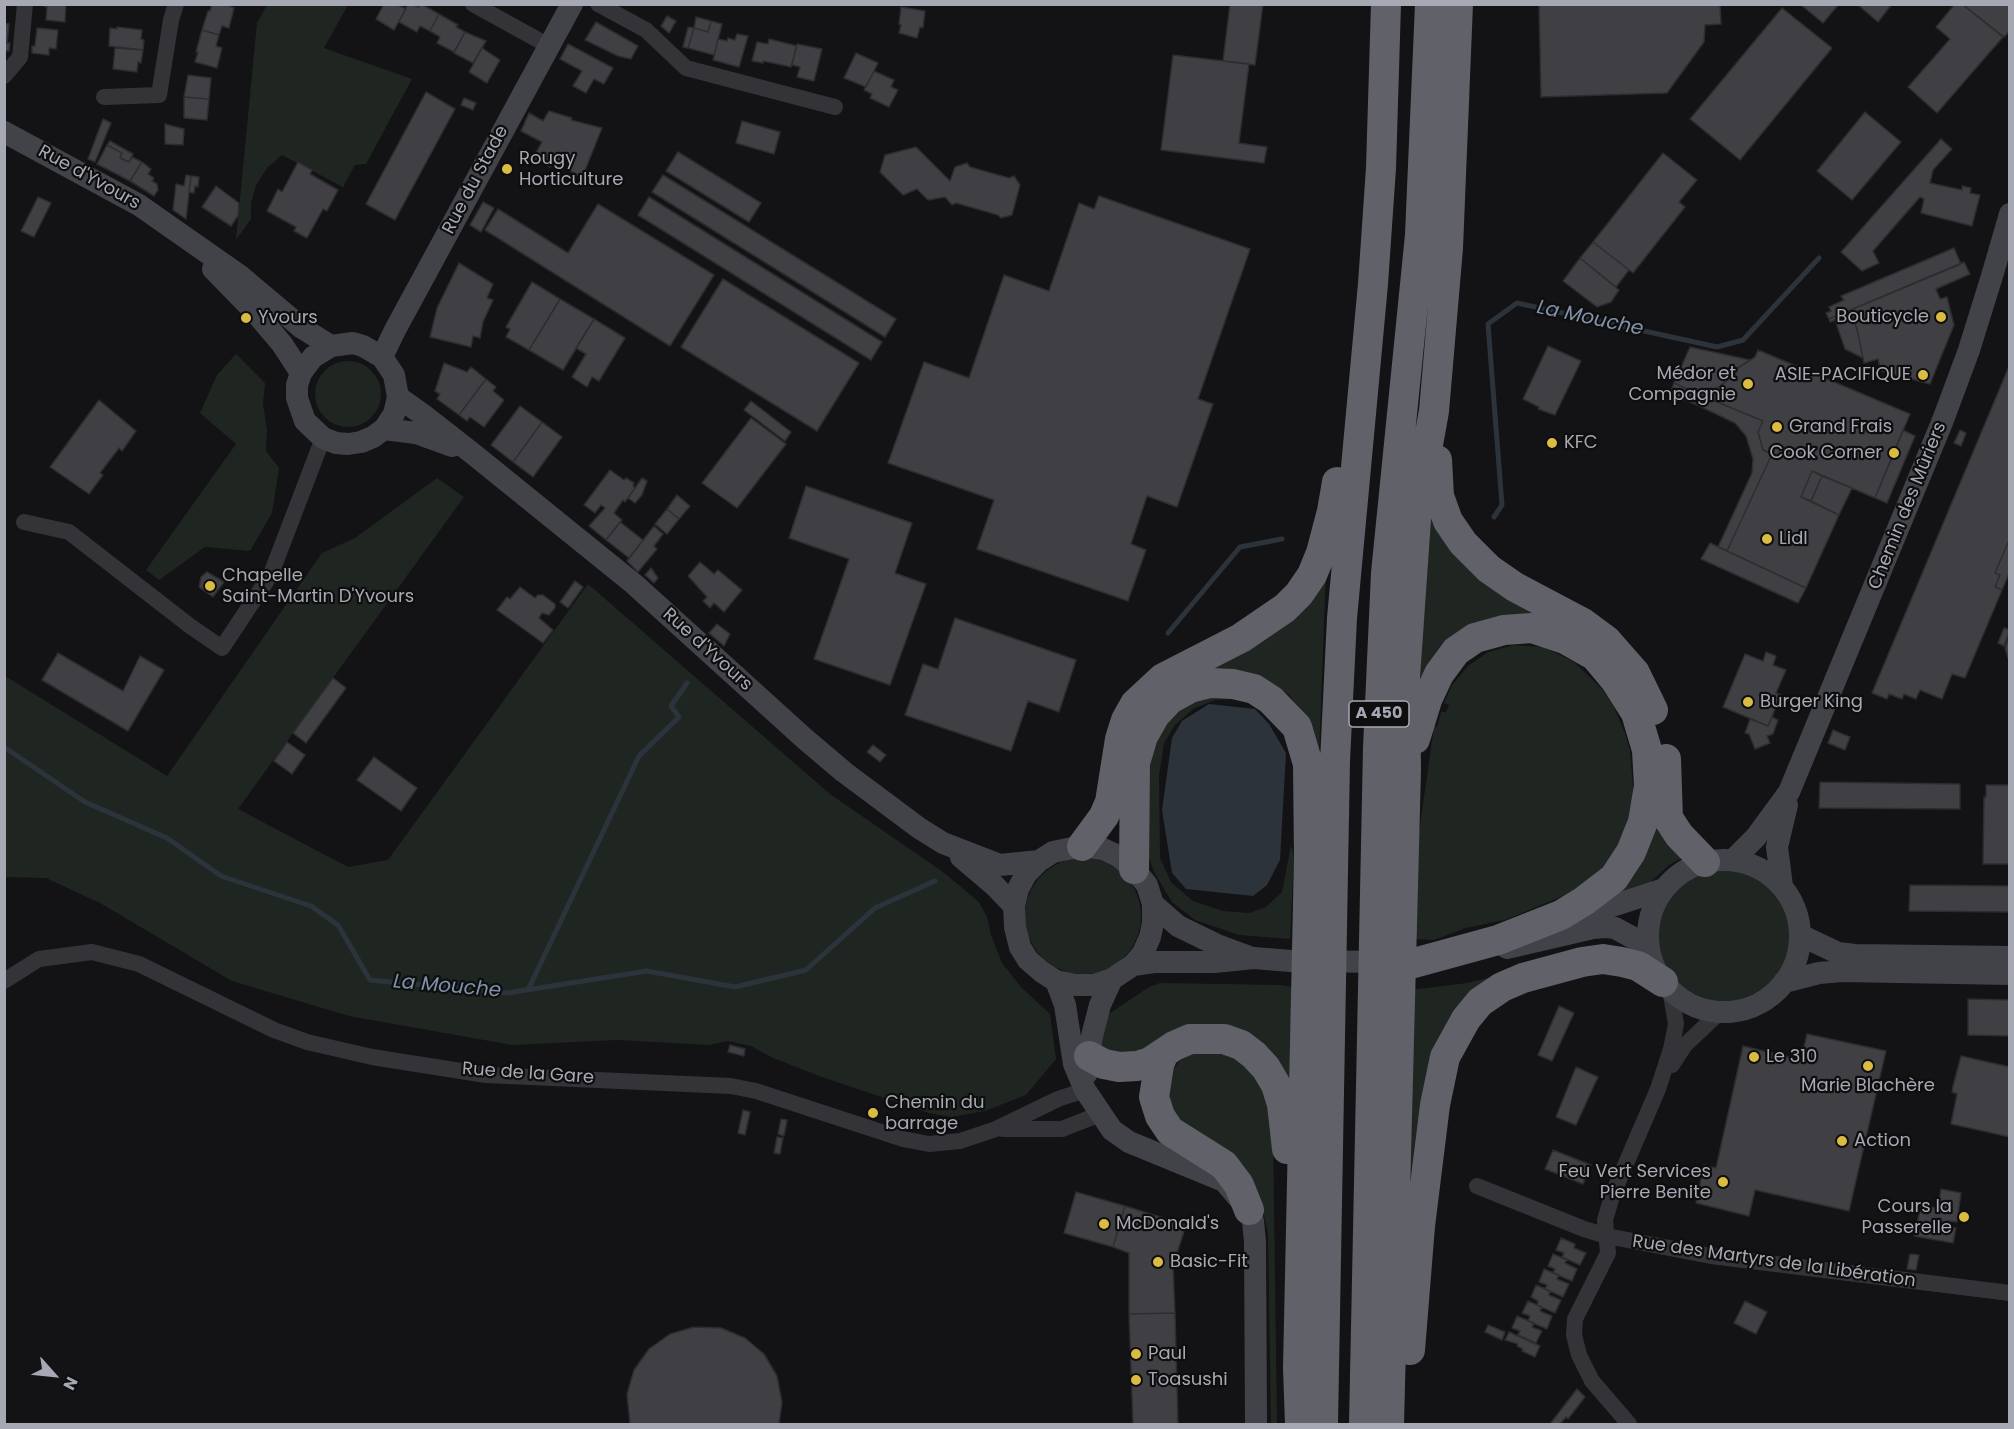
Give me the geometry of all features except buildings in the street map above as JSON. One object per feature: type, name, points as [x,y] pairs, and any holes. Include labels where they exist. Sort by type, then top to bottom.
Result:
[{"type":"highway","name":"A 450","points":[[1323,1425],[1335,760],[1342,618],[1364,388],[1381,168],[1386,4]]},
{"type":"highway","name":"A 450","points":[[1365,1425],[1378,736],[1386,573],[1420,235],[1430,4]]},
{"type":"highway","points":[[1389,1425],[1406,770],[1405,677],[1417,506],[1434,411],[1448,248],[1458,4]]},
{"type":"highway","points":[[1082,846],[1104,816],[1110,802],[1120,739],[1126,720],[1135,704],[1163,678],[1266,623],[1299,594],[1312,575],[1321,553],[1332,511],[1346,423],[1364,388]]},
{"type":"highway","points":[[1434,411],[1438,442],[1439,496],[1448,521],[1463,543],[1489,568],[1515,586],[1583,623],[1606,640],[1635,673],[1658,718],[1666,752],[1668,818],[1679,835],[1719,861]]},
{"type":"highway","points":[[1406,770],[1427,699],[1439,674],[1456,651],[1475,638],[1504,630],[1532,628],[1565,639],[1595,656],[1614,680],[1636,713],[1647,750],[1649,786],[1639,832],[1631,852],[1614,878],[1584,901],[1561,915],[1498,940],[1414,963]]},
{"type":"highway","points":[[1134,869],[1135,763],[1143,736],[1155,715],[1170,699],[1190,688],[1210,683],[1233,684],[1254,689],[1271,700],[1297,727],[1308,764],[1309,857],[1298,1368]]},
{"type":"highway","points":[[1404,1425],[1420,1226],[1435,1105],[1439,1078],[1453,1040],[1480,1002],[1502,987],[1523,978],[1582,962],[1604,959],[1638,966],[1666,986]]},
{"type":"highway","points":[[1080,1048],[1104,1064],[1119,1067],[1137,1066],[1190,1039],[1224,1039],[1240,1045],[1254,1055],[1266,1068],[1276,1085],[1282,1104],[1288,1163],[1300,1425]]},
{"type":"highway","points":[[1163,1054],[1154,1097],[1160,1116],[1170,1131],[1224,1165],[1239,1185],[1249,1210]]},
{"type":"main road","name":"Rue du Stade","points":[[382,357],[572,4]]},
{"type":"main road","name":"Rue d'Yvours","points":[[4,132],[139,205],[172,228]]},
{"type":"main road","name":"Chemin des Mûriers","points":[[1782,886],[1777,848],[1789,792],[1943,420],[1969,350],[2010,214]]},
{"type":"main road","points":[[172,228],[239,275],[302,328],[331,346]]},
{"type":"main road","points":[[172,228],[254,311],[282,344],[301,374]]},
{"type":"main road","points":[[352,343],[363,346],[382,357],[394,375],[398,398],[393,414],[384,429],[367,440],[348,444],[336,443],[323,438],[305,422],[297,392],[301,374],[313,357],[331,346],[352,343]]},
{"type":"main road","name":"Rue d'Yvours","points":[[398,398],[472,453],[634,584],[844,772],[943,843]]},
{"type":"main road","points":[[384,429],[416,433],[472,453]]},
{"type":"main road","name":"Chemin des Mûriers","points":[[1719,861],[1761,830],[1789,792]]},
{"type":"main road","points":[[943,843],[1000,865],[1039,861]]},
{"type":"main road","points":[[943,843],[994,885],[1014,906]]},
{"type":"main road","points":[[1082,846],[1103,849],[1118,856],[1134,869],[1147,885],[1153,904],[1153,923],[1143,953],[1133,965],[1112,979],[1094,985],[1056,981],[1042,972],[1028,960],[1020,946],[1015,927],[1014,906],[1018,889],[1026,874],[1039,861],[1053,852],[1082,846]]},
{"type":"main road","points":[[1719,861],[1760,869],[1782,886],[1798,917],[1800,934],[1798,951],[1793,968],[1784,982],[1762,1002],[1734,1011],[1709,1011],[1688,1003],[1666,986],[1653,963],[1648,946],[1650,920],[1657,900],[1664,889],[1682,872],[1719,861]]},
{"type":"main road","points":[[1492,951],[1566,921],[1664,889]]},
{"type":"main road","points":[[1153,904],[1178,926],[1217,945],[1254,958]]},
{"type":"main road","points":[[1133,965],[1254,958],[1291,961],[1414,963],[1462,958],[1606,927],[1615,928],[1648,946]]},
{"type":"main road","points":[[1800,934],[1831,951],[1855,955],[2010,957]]},
{"type":"main road","points":[[1784,982],[1819,973],[1842,971],[2010,974]]},
{"type":"main road","points":[[1080,1048],[1112,979]]},
{"type":"main road","points":[[1056,981],[1080,1048],[1085,1090],[1112,1130],[1129,1143],[1224,1181],[1249,1210],[1253,1221],[1255,1242],[1256,1425]]},
{"type":"street","points":[[4,76],[20,57],[25,4]]},
{"type":"street","points":[[104,97],[159,95],[171,20],[176,4]]},
{"type":"street","points":[[473,4],[549,46]]},
{"type":"street","points":[[598,4],[646,30],[686,68],[835,106]]},
{"type":"street","points":[[24,522],[69,532],[190,626],[222,648],[271,574],[323,438]]},
{"type":"street","name":"Rue de la Gare","points":[[4,981],[39,959],[92,952],[139,964],[274,1030],[307,1042],[372,1057],[486,1075],[730,1086],[756,1091],[903,1139],[929,1144],[960,1142],[996,1129],[1058,1099],[1085,1090]]},
{"type":"street","points":[[1629,1425],[1592,1381],[1574,1335],[1575,1319],[1608,1253],[1605,1220],[1612,1196],[1658,1089],[1673,1043],[1676,1024],[1666,986]]},
{"type":"street","points":[[1658,1089],[1685,1045],[1720,1012]]},
{"type":"street","name":"Rue de la Gare","points":[[996,1129],[1062,1129],[1099,1112]]},
{"type":"street","name":"Rue des Martyrs de la Libération","points":[[1477,1186],[1607,1236],[1711,1256],[2010,1293]]},
{"type":"shaded area","points":[[267,5],[348,5],[324,48],[412,79],[366,164],[355,165],[343,187],[282,155],[267,168],[256,185],[251,203],[251,219],[236,240],[257,23]]},
{"type":"shaded area","points":[[236,354],[265,383],[263,403],[267,431],[266,451],[279,468],[272,513],[250,551],[205,547],[159,580],[146,570],[236,444],[200,413],[217,375]]},
{"type":"shaded area","points":[[341,361],[355,361],[367,366],[376,375],[381,394],[379,407],[372,418],[355,427],[341,427],[329,422],[320,413],[315,401],[315,387],[320,375],[329,366]]},
{"type":"shaded area","points":[[437,478],[464,497],[238,809],[348,867],[388,860],[588,584],[830,794],[943,872],[979,902],[987,917],[1002,963],[1021,987],[1050,1014],[1056,1059],[1026,1095],[985,1111],[951,1117],[929,1113],[819,1076],[771,1057],[751,1046],[728,1041],[709,1045],[617,1040],[512,1045],[349,1016],[232,981],[100,903],[46,878],[5,877],[5,676],[167,776],[322,553],[355,538]]},
{"type":"shaded area","points":[[1432,509],[1544,612],[1418,690]]},
{"type":"shaded area","points":[[1326,570],[1319,757],[1307,718],[1289,695],[1265,679],[1212,672],[1210,662]]},
{"type":"shaded area","points":[[1514,645],[1544,647],[1574,662],[1601,688],[1614,707],[1630,751],[1635,790],[1631,820],[1608,864],[1573,892],[1505,920],[1466,928],[1434,940],[1412,939],[1416,852],[1434,727],[1437,727],[1441,712],[1446,712],[1449,705],[1444,703],[1452,685],[1468,666],[1488,652]]},
{"type":"shaded area","points":[[1199,698],[1239,699],[1215,700],[1193,709],[1175,725],[1164,743],[1159,776],[1160,858],[1171,882],[1193,901],[1223,911],[1249,913],[1266,907],[1282,892],[1291,845],[1294,856],[1290,939],[1239,935],[1195,920],[1172,902],[1155,874],[1145,848],[1152,747],[1162,727],[1179,708]]},
{"type":"shaded area","points":[[1209,704],[1255,709],[1269,724],[1286,753],[1280,860],[1267,885],[1253,896],[1186,889],[1172,873],[1162,810],[1172,738],[1182,721]]},
{"type":"shaded area","points":[[1654,820],[1681,857],[1680,859],[1669,865],[1644,888],[1613,893]]},
{"type":"shaded area","points":[[1083,858],[1105,862],[1124,875],[1137,894],[1141,916],[1137,938],[1124,957],[1105,970],[1083,974],[1061,970],[1042,957],[1029,938],[1025,916],[1029,894],[1042,875],[1061,862]]},
{"type":"shaded area","points":[[1724,869],[1749,874],[1771,888],[1785,910],[1790,935],[1785,960],[1771,982],[1749,996],[1724,1001],[1699,996],[1677,982],[1663,960],[1658,935],[1663,910],[1677,888],[1699,874]]},
{"type":"shaded area","points":[[1509,973],[1476,993],[1413,1201],[1407,1201],[1411,990],[1467,983]]},
{"type":"shaded area","points":[[1160,983],[1292,987],[1291,1091],[1264,1050],[1147,1054],[1098,1052],[1102,1013],[1110,1013],[1149,987]]},
{"type":"shaded area","points":[[1202,1050],[1231,1055],[1249,1066],[1266,1093],[1273,1133],[1277,1424],[1271,1424],[1268,1234],[1261,1201],[1182,1123],[1173,1111],[1168,1092],[1172,1072],[1178,1063],[1184,1057]]},
{"type":"waterway","name":"La Mouche","points":[[1494,517],[1502,505],[1488,324],[1517,303],[1717,347],[1743,340],[1819,258]]},
{"type":"waterway","name":"La Mouche","points":[[1168,633],[1240,547],[1282,539]]},
{"type":"waterway","points":[[529,988],[639,756],[679,717],[671,706],[687,683]]},
{"type":"waterway","name":"La Mouche","points":[[4,747],[85,802],[167,838],[221,876],[311,906],[338,925],[370,980],[507,993],[647,971],[735,987],[806,970],[875,908],[935,881]]},
{"type":"place","name":"Rougy Horticulture","points":[[507,169]]},
{"type":"place","name":"Bouticycle","points":[[1941,317]]},
{"type":"place","name":"Yvours","points":[[246,318]]},
{"type":"place","name":"ASIE-PACIFIQUE","points":[[1923,375]]},
{"type":"place","name":"Médor et Compagnie","points":[[1748,384]]},
{"type":"place","name":"Grand Frais","points":[[1777,427]]},
{"type":"place","name":"KFC","points":[[1552,443]]},
{"type":"place","name":"Cook Corner","points":[[1894,453]]},
{"type":"place","name":"Lidl","points":[[1767,539]]},
{"type":"place","name":"Chapelle Saint-Martin D'Yvours","points":[[210,586]]},
{"type":"place","name":"Burger King","points":[[1748,702]]},
{"type":"place","name":"Le 310","points":[[1754,1057]]},
{"type":"place","name":"Marie Blachère","points":[[1868,1066]]},
{"type":"place","name":"Chemin du barrage","points":[[873,1113]]},
{"type":"place","name":"Action","points":[[1842,1141]]},
{"type":"place","name":"Feu Vert Services Pierre Benite","points":[[1723,1182]]},
{"type":"place","name":"Cours la Passerelle","points":[[1964,1217]]},
{"type":"place","name":"McDonald's","points":[[1104,1224]]},
{"type":"place","name":"Basic-Fit","points":[[1158,1262]]},
{"type":"place","name":"Paul","points":[[1136,1354]]},
{"type":"place","name":"Toasushi","points":[[1136,1380]]}]
